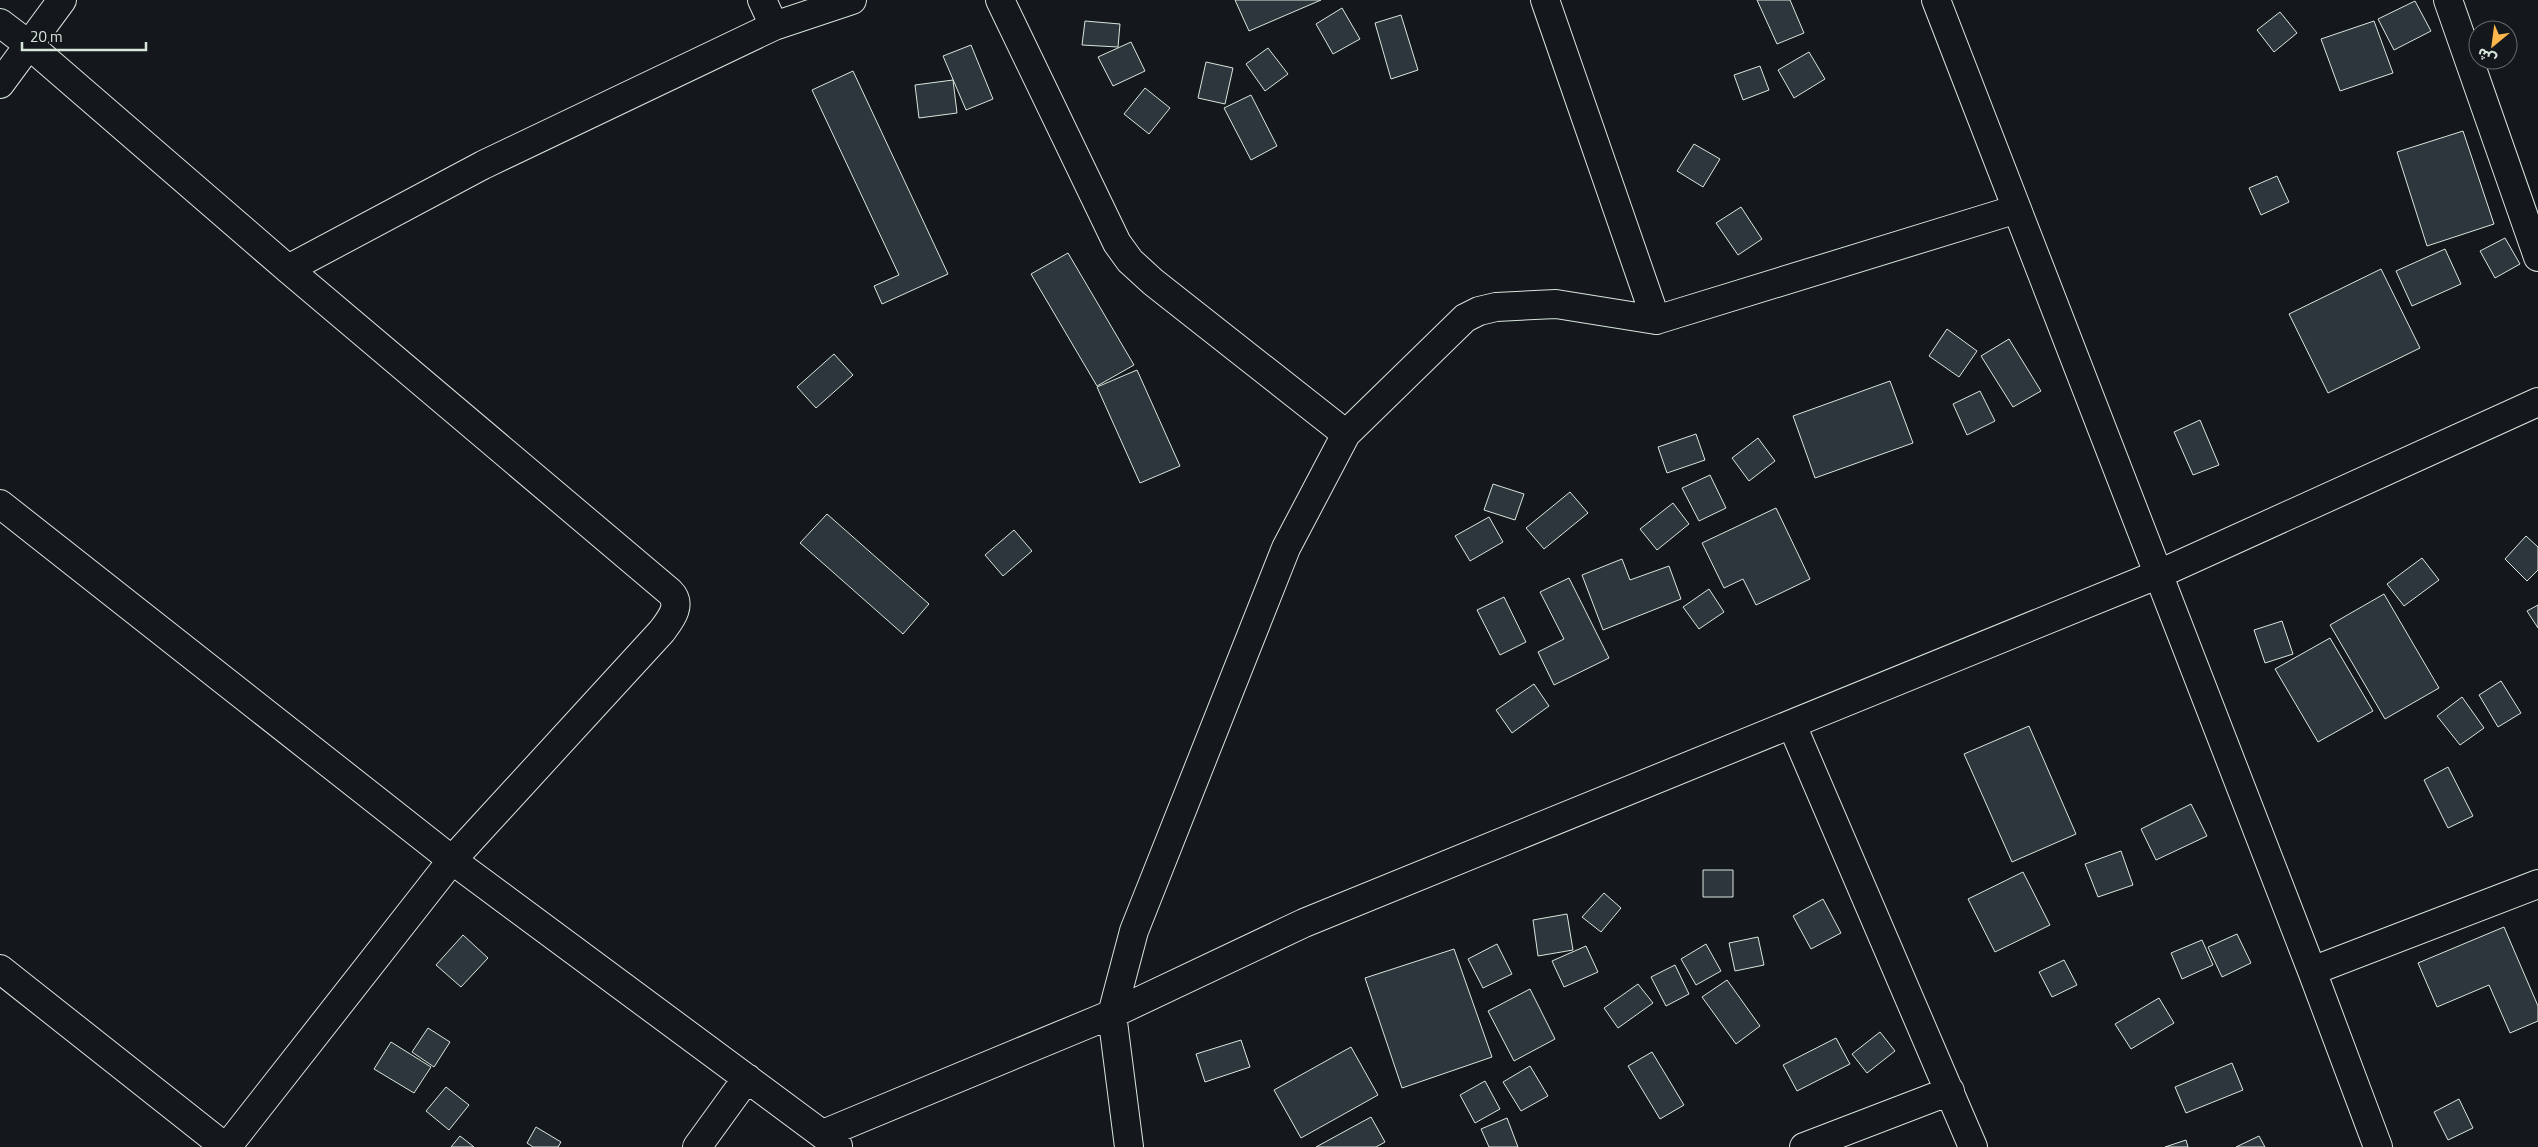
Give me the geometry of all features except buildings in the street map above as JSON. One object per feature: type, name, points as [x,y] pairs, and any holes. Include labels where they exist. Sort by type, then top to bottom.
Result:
[{"type":"street","points":[[0,84],[62,0]]},
{"type":"street","points":[[762,0],[774,26]]},
{"type":"street","points":[[288,269],[483,165],[774,26],[852,0]]},
{"type":"street","points":[[1000,0],[1117,243],[1130,261],[1153,282],[1346,434]]},
{"type":"street","points":[[1545,0],[1656,320]]},
{"type":"street","points":[[1936,0],[2312,971],[2378,1147]]},
{"type":"street","points":[[2448,0],[2538,257]]},
{"type":"street","points":[[0,23],[29,45],[288,269],[673,595],[675,605],[674,614],[662,631],[452,860],[226,1147],[0,969]]},
{"type":"street","points":[[1128,1147],[1112,1014],[1134,931],[1282,557],[1346,434],[1464,318],[1479,311],[1556,304],[1656,320],[2017,209]]},
{"type":"street","points":[[0,504],[452,860],[831,1141],[1112,1014],[1304,923],[2159,574],[2538,402]]},
{"type":"street","points":[[1792,725],[1973,1147]]},
{"type":"street","points":[[2312,971],[2538,884]]},
{"type":"street","points":[[697,1147],[747,1078]]},
{"type":"street","points":[[1804,1147],[1950,1091]]}]
